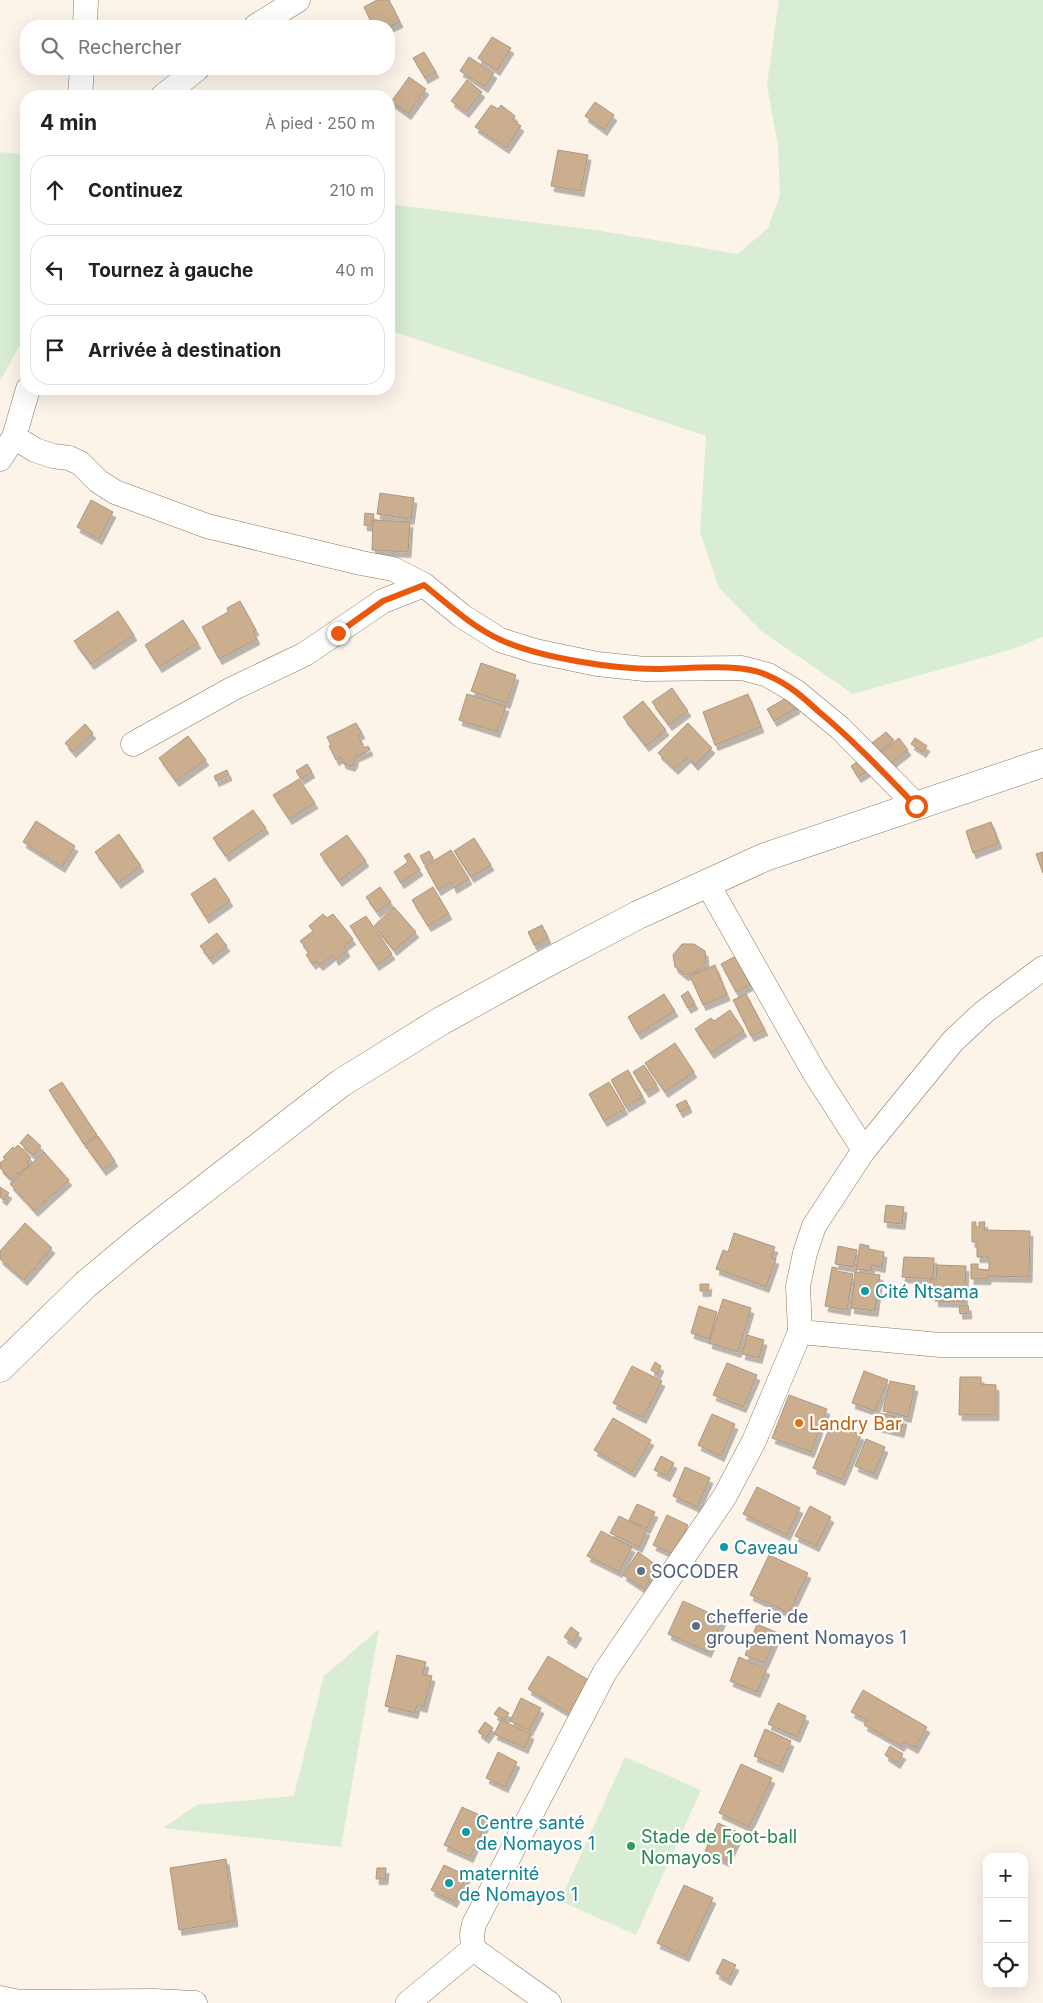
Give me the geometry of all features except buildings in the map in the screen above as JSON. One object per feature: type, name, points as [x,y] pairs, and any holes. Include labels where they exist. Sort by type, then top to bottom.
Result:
[{"type":"highway","points":[[0,1368],[86,1285],[145,1234],[341,1083],[441,1021],[638,915],[765,857],[1043,763]]},
{"type":"street","points":[[85,20],[86,0]]},
{"type":"street","points":[[266,20],[298,0]]},
{"type":"street","points":[[80,90],[82,75]]},
{"type":"street","points":[[171,90],[189,75]]},
{"type":"street","points":[[0,459],[14,437],[26,395]]},
{"type":"street","points":[[14,437],[35,450],[53,456],[69,458],[80,463],[98,481],[115,492],[207,526],[361,563],[394,569],[424,585],[462,616],[500,640],[535,651],[597,664],[646,669],[742,668],[768,675],[795,691],[840,728],[916,806]]},
{"type":"street","points":[[133,744],[232,689],[305,654],[383,601],[424,585]]},
{"type":"street","points":[[708,883],[809,1064],[864,1150]]},
{"type":"street","points":[[473,1949],[472,1934],[474,1924],[605,1672],[725,1496],[754,1440],[800,1332],[798,1286],[814,1226],[864,1150],[953,1041],[984,1012],[1043,968]]},
{"type":"street","points":[[800,1332],[940,1345],[1043,1345]]},
{"type":"street","points":[[408,2003],[473,1949]]},
{"type":"street","points":[[473,1949],[549,2003]]},
{"type":"street","points":[[0,1998],[20,2002],[154,2000],[195,2003]]},
{"type":"green space","points":[[779,0],[1043,0],[1043,637],[1013,649],[853,694],[760,630],[719,588],[700,532],[706,436],[395,332],[395,205],[601,231],[738,254],[768,228],[780,195],[778,146],[767,85]]},
{"type":"green space","points":[[0,152],[20,154],[20,345],[0,381]]},
{"type":"green space","points":[[379,1629],[341,1847],[163,1828],[197,1805],[294,1796],[324,1676]]},
{"type":"green space","name":"Stade de Foot-ball Nomayos 1","points":[[625,1757],[701,1790],[636,1935],[560,1901]]},
{"type":"place","name":"Cité Ntsama","points":[[865,1291]]},
{"type":"place","name":"Landry Bar","points":[[799,1423]]},
{"type":"place","name":"Caveau","points":[[724,1547]]},
{"type":"place","name":"SOCODER","points":[[641,1571]]},
{"type":"place","name":"chefferie de groupement Nomayos 1","points":[[696,1626]]},
{"type":"place","name":"Centre santé de Nomayos 1","points":[[466,1832]]},
{"type":"place","name":"Stade de Foot-ball Nomayos 1","points":[[631,1846]]},
{"type":"place","name":"maternité de Nomayos 1","points":[[449,1883]]},
{"type":"route","points":[[338,633],[383,601],[424,585],[462,616],[500,640],[535,651],[597,664],[646,669],[742,668],[768,675],[795,691],[840,728],[916,806]]}]
